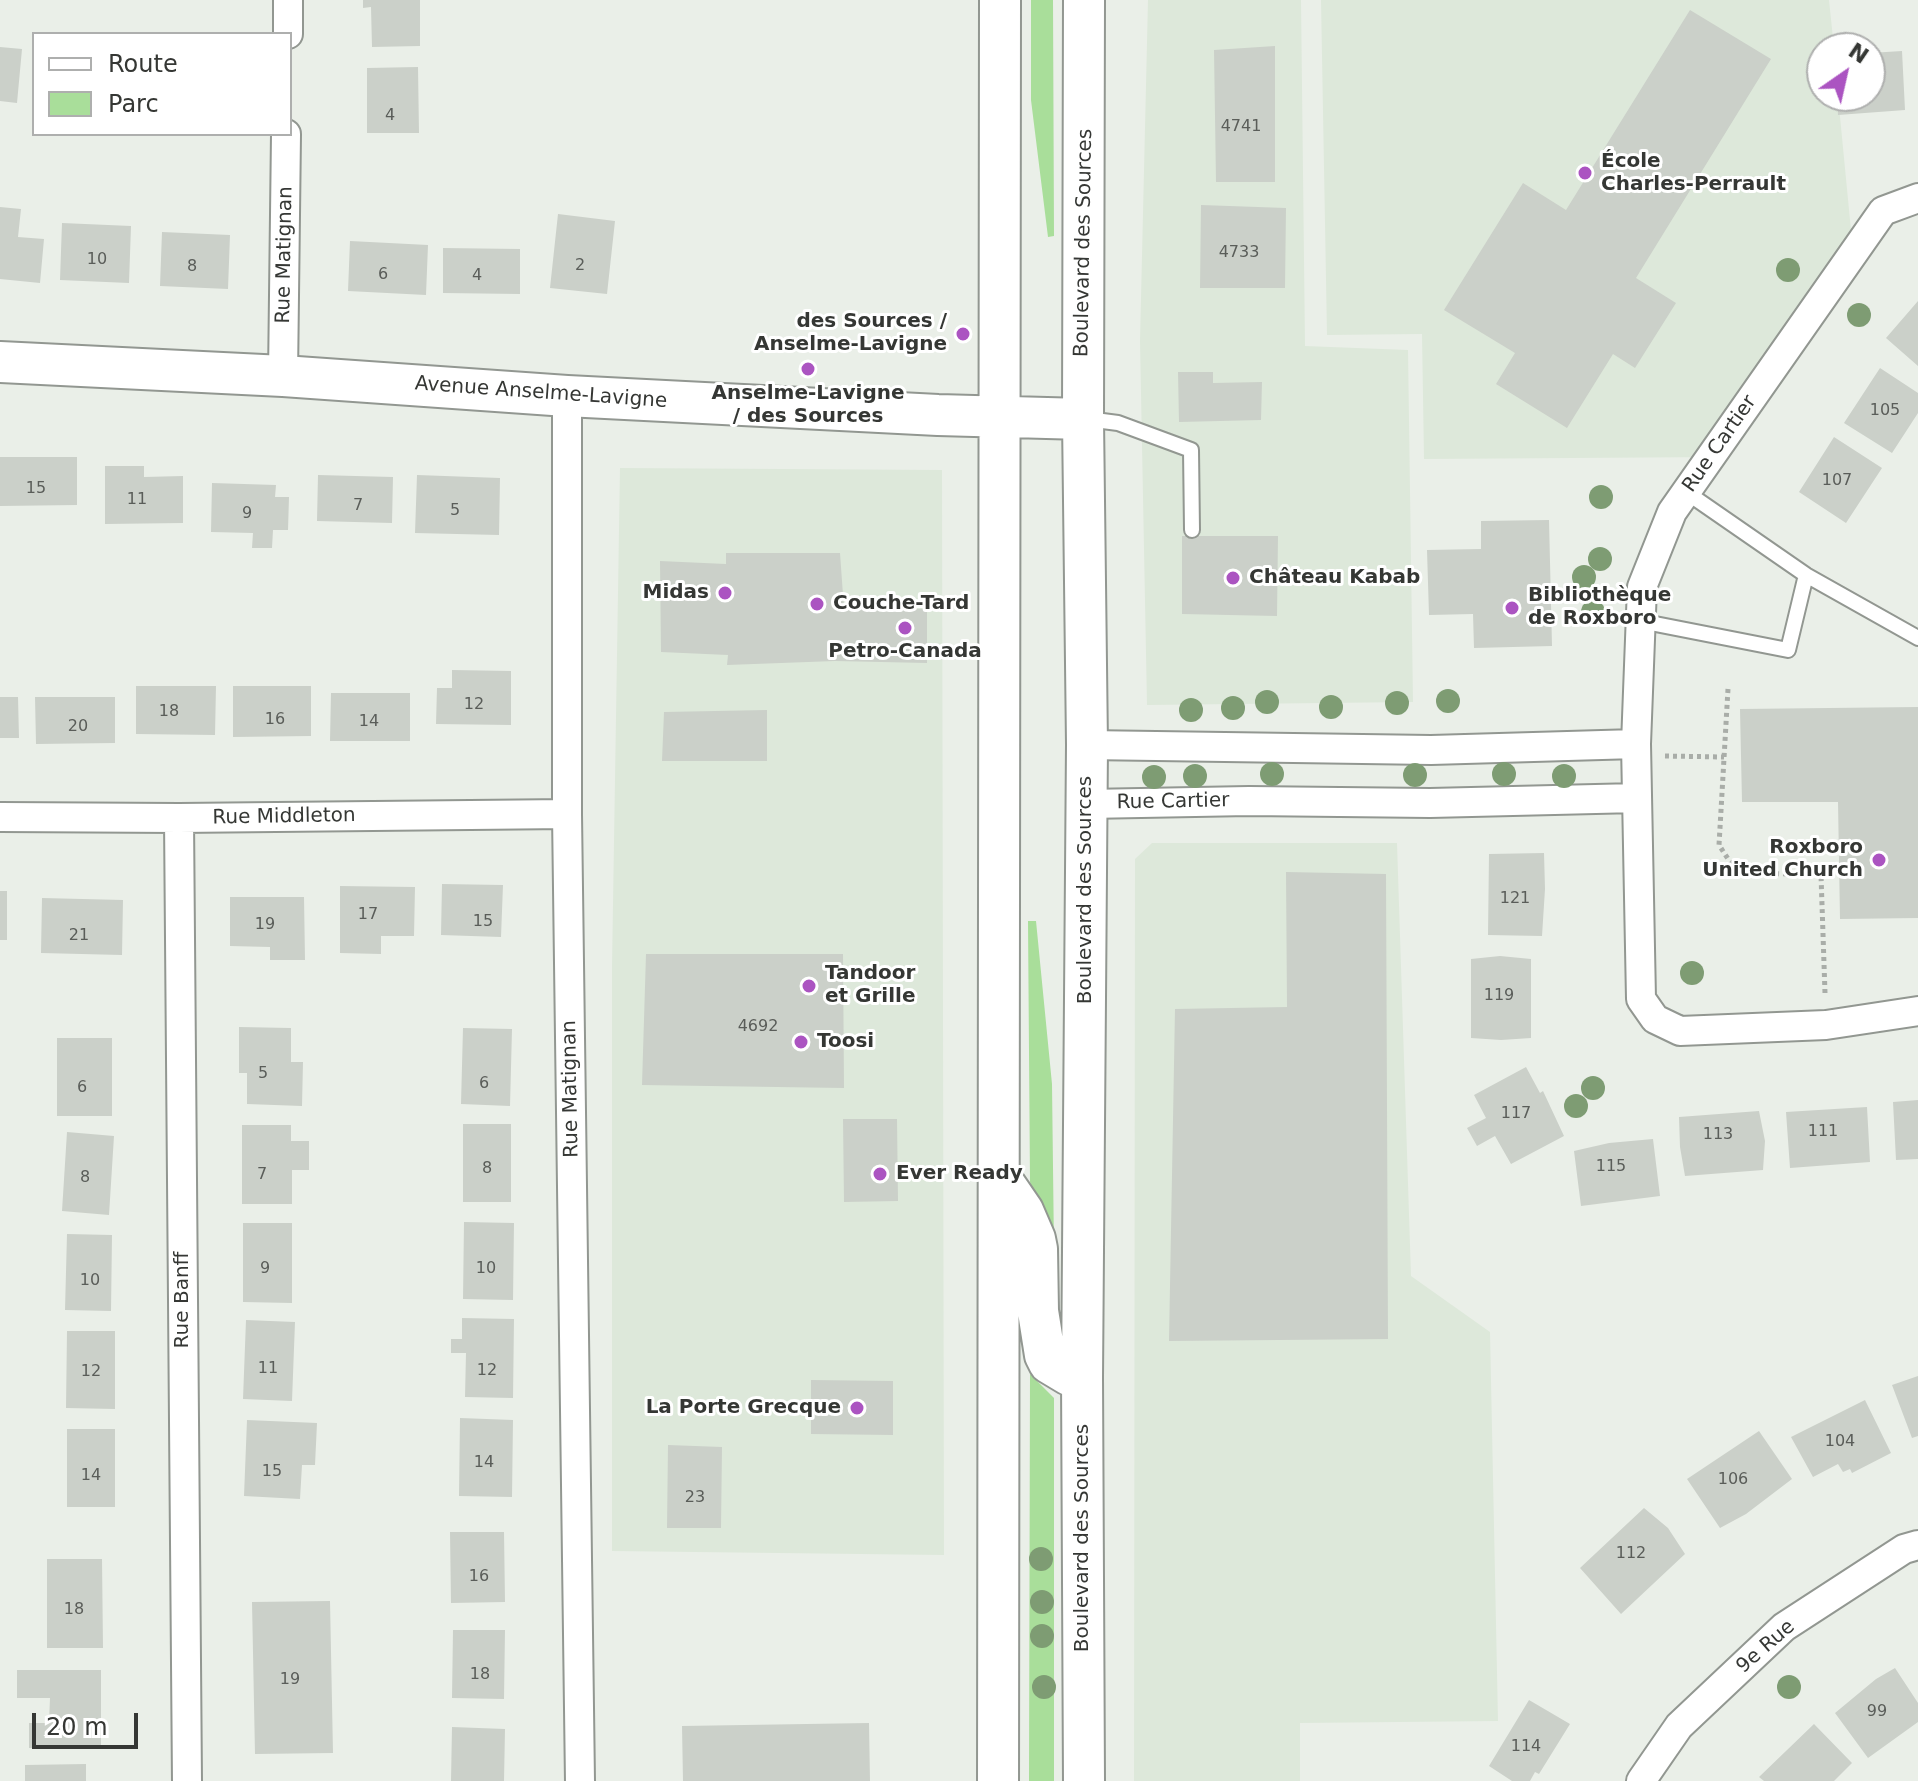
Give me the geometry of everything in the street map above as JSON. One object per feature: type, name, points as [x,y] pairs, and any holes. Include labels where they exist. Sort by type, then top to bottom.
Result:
[{"type":"main road","points":[[998,1781],[1000,0]]},
{"type":"main road","name":"Boulevard des Sources","points":[[1084,0],[1083,419],[1087,745],[1082,1377],[1084,1781]]},
{"type":"main road","name":"Avenue Anselme-Lavigne","points":[[0,362],[283,376],[567,396],[998,418],[1083,419]]},
{"type":"main road","points":[[997,1173],[1023,1211],[1035,1239],[1039,1323],[1045,1355],[1049,1363],[1069,1375],[1082,1377]]},
{"type":"street","points":[[288,0],[288,32]]},
{"type":"street","name":"Rue Matignan","points":[[283,376],[286,136]]},
{"type":"street","name":"Rue Cartier","points":[[1087,804],[1249,801],[1430,803],[1637,798],[1642,587],[1672,512],[1883,211],[1918,198]]},
{"type":"street","name":"Rue Matignan","points":[[567,396],[567,814],[580,1781]]},
{"type":"street","points":[[1087,745],[1431,750],[1636,749]]},
{"type":"street","points":[[1637,798],[1641,999],[1655,1019],[1680,1031],[1826,1025],[1918,1011]]},
{"type":"street","name":"Rue Middleton","points":[[0,817],[567,814]]},
{"type":"street","name":"Rue Banff","points":[[179,818],[187,1781]]},
{"type":"street","name":"9e Rue","points":[[1641,1781],[1679,1726],[1784,1627],[1904,1549],[1918,1545]]},
{"type":"lane","points":[[1083,419],[1118,423],[1191,450],[1192,530]]},
{"type":"lane","points":[[1686,492],[1806,575],[1918,638]]},
{"type":"lane","points":[[1640,621],[1788,650],[1806,575]]},
{"type":"path","points":[[1728,689],[1719,845],[1730,862],[1754,873],[1821,875],[1826,1025]]},
{"type":"path","points":[[1636,749],[1724,757]]},
{"type":"shaded area","points":[[1148,0],[1301,0],[1305,346],[1408,350],[1413,702],[1147,705],[1140,341]]},
{"type":"shaded area","name":"École Charles-Perrault","points":[[1321,0],[1829,0],[1832,32],[1806,32],[1806,112],[1840,112],[1853,251],[1720,457],[1424,459],[1422,334],[1327,335]]},
{"type":"shaded area","points":[[620,468],[942,470],[944,1555],[612,1551],[612,966]]},
{"type":"shaded area","points":[[1152,843],[1397,843],[1411,1276],[1490,1332],[1498,1721],[1300,1723],[1300,1781],[1134,1781],[1135,859]]},
{"type":"green space","points":[[1031,0],[1053,0],[1054,236],[1048,237],[1031,100]]},
{"type":"green space","points":[[1028,921],[1036,921],[1052,1084],[1054,1250],[1044,1232],[1030,1182]]},
{"type":"green space","points":[[1030,1374],[1054,1398],[1054,1781],[1029,1781]]},
{"type":"building","points":[[363,0],[420,0],[420,46],[372,47],[371,7],[363,8]]},
{"type":"building","points":[[1690,10],[1771,59],[1636,278],[1676,303],[1635,368],[1613,354],[1567,428],[1496,384],[1515,353],[1444,310],[1523,183],[1566,210]]},
{"type":"building","points":[[1275,46],[1275,182],[1216,182],[1214,50]]},
{"type":"building","points":[[0,47],[22,49],[17,103],[0,101]]},
{"type":"building","points":[[1902,51],[1905,110],[1886,111],[1886,52]]},
{"type":"building","points":[[418,67],[419,133],[367,133],[367,68]]},
{"type":"building","points":[[1838,112],[1878,112],[1838,115]]},
{"type":"building","points":[[1201,205],[1286,208],[1285,288],[1200,288]]},
{"type":"building","points":[[0,207],[21,209],[18,237],[44,239],[40,283],[0,279]]},
{"type":"building","points":[[558,214],[615,221],[607,294],[550,288]]},
{"type":"building","points":[[62,223],[131,226],[129,283],[60,280]]},
{"type":"building","points":[[162,232],[230,235],[228,289],[160,286]]},
{"type":"building","points":[[350,241],[428,245],[426,295],[348,291]]},
{"type":"building","points":[[443,248],[520,249],[520,294],[443,293]]},
{"type":"building","points":[[1918,301],[1918,366],[1886,338]]},
{"type":"building","points":[[1880,368],[1918,393],[1918,413],[1892,453],[1844,423]]},
{"type":"building","points":[[1178,372],[1213,372],[1213,383],[1262,382],[1261,420],[1179,422]]},
{"type":"building","points":[[1834,437],[1882,468],[1846,523],[1799,492]]},
{"type":"building","points":[[0,457],[77,457],[77,505],[0,506]]},
{"type":"building","points":[[105,466],[144,466],[144,477],[183,476],[183,523],[105,524]]},
{"type":"building","points":[[318,475],[393,477],[392,523],[317,521]]},
{"type":"building","points":[[417,475],[500,478],[499,535],[415,533]]},
{"type":"building","points":[[212,483],[276,485],[275,497],[289,497],[288,530],[273,530],[272,548],[252,548],[253,533],[211,532]]},
{"type":"building","points":[[1549,520],[1552,646],[1474,648],[1473,614],[1429,615],[1427,550],[1481,549],[1481,521]]},
{"type":"building","points":[[1182,536],[1278,536],[1277,616],[1182,614]]},
{"type":"building","points":[[726,553],[840,553],[844,609],[927,609],[927,663],[835,661],[727,665],[728,655],[661,652],[660,561],[726,564]]},
{"type":"building","points":[[452,670],[511,671],[511,725],[436,724],[437,688],[452,688]]},
{"type":"building","points":[[136,686],[216,686],[215,735],[136,734]]},
{"type":"building","points":[[233,686],[311,686],[311,736],[233,737]]},
{"type":"building","points":[[331,693],[410,693],[410,741],[330,741]]},
{"type":"building","points":[[0,697],[18,697],[19,738],[0,738]]},
{"type":"building","points":[[35,697],[115,697],[115,743],[36,744]]},
{"type":"building","name":"Roxboro United Church","points":[[1918,707],[1918,918],[1840,919],[1838,802],[1742,802],[1740,709]]},
{"type":"building","points":[[767,710],[767,761],[662,761],[664,712]]},
{"type":"building","points":[[1544,853],[1542,936],[1488,935],[1489,854]]},
{"type":"building","points":[[1286,872],[1386,874],[1388,1339],[1169,1341],[1175,1009],[1287,1007]]},
{"type":"building","points":[[442,884],[503,885],[501,937],[441,935]]},
{"type":"building","points":[[340,886],[415,887],[414,936],[381,936],[381,954],[340,953]]},
{"type":"building","points":[[0,891],[7,891],[7,940],[0,940]]},
{"type":"building","points":[[230,897],[304,897],[305,960],[270,960],[270,947],[230,946]]},
{"type":"building","points":[[42,898],[123,900],[122,955],[41,953]]},
{"type":"building","points":[[646,954],[843,954],[844,1088],[642,1085]]},
{"type":"building","points":[[1500,956],[1531,959],[1531,1038],[1471,1038],[1471,959]]},
{"type":"building","points":[[239,1027],[291,1028],[291,1062],[303,1062],[302,1106],[247,1104],[247,1073],[239,1073]]},
{"type":"building","points":[[463,1028],[512,1029],[510,1106],[461,1104]]},
{"type":"building","points":[[57,1038],[112,1038],[112,1116],[57,1116]]},
{"type":"building","points":[[1526,1067],[1540,1093],[1543,1091],[1564,1136],[1511,1164],[1495,1136],[1477,1146],[1467,1128],[1486,1118],[1474,1095]]},
{"type":"building","points":[[1918,1100],[1918,1159],[1896,1160],[1893,1102]]},
{"type":"building","points":[[1867,1107],[1870,1162],[1790,1168],[1786,1112]]},
{"type":"building","points":[[1759,1111],[1765,1141],[1763,1170],[1685,1176],[1679,1117]]},
{"type":"building","points":[[843,1119],[897,1119],[898,1201],[844,1202]]},
{"type":"building","points":[[463,1124],[511,1124],[511,1202],[463,1202]]},
{"type":"building","points":[[242,1125],[291,1125],[291,1141],[309,1141],[309,1170],[292,1170],[292,1204],[242,1204]]},
{"type":"building","points":[[67,1132],[114,1136],[109,1215],[62,1211]]},
{"type":"building","points":[[1653,1139],[1660,1196],[1581,1206],[1574,1151],[1609,1143]]},
{"type":"building","points":[[464,1222],[514,1223],[513,1300],[463,1299]]},
{"type":"building","points":[[243,1223],[292,1223],[292,1303],[243,1302]]},
{"type":"building","points":[[67,1234],[112,1235],[111,1311],[65,1310]]},
{"type":"building","points":[[462,1318],[514,1319],[513,1398],[465,1397],[466,1353],[451,1353],[451,1339],[462,1339]]},
{"type":"building","points":[[246,1320],[295,1322],[292,1401],[243,1399]]},
{"type":"building","points":[[67,1331],[115,1331],[115,1409],[66,1408]]},
{"type":"building","points":[[1918,1376],[1918,1436],[1912,1438],[1892,1385]]},
{"type":"building","points":[[811,1380],[893,1381],[893,1435],[811,1434]]},
{"type":"building","points":[[1865,1400],[1891,1453],[1852,1473],[1850,1469],[1843,1472],[1838,1464],[1813,1477],[1791,1437]]},
{"type":"building","points":[[460,1418],[513,1420],[512,1497],[459,1496]]},
{"type":"building","points":[[247,1420],[317,1423],[315,1465],[302,1465],[300,1499],[244,1496]]},
{"type":"building","points":[[67,1429],[115,1429],[115,1507],[67,1507]]},
{"type":"building","points":[[1759,1431],[1792,1479],[1746,1514],[1720,1528],[1687,1479]]},
{"type":"building","points":[[668,1445],[722,1447],[721,1528],[667,1528]]},
{"type":"building","points":[[1644,1508],[1668,1528],[1685,1554],[1621,1614],[1580,1568]]},
{"type":"building","points":[[450,1532],[504,1532],[505,1602],[451,1603]]},
{"type":"building","points":[[47,1559],[102,1559],[103,1648],[47,1648]]},
{"type":"building","points":[[330,1601],[333,1753],[255,1754],[252,1602]]},
{"type":"building","points":[[453,1630],[505,1630],[504,1699],[452,1698]]},
{"type":"building","points":[[1895,1668],[1918,1703],[1918,1722],[1868,1758],[1835,1713],[1876,1679]]},
{"type":"building","points":[[17,1670],[101,1670],[101,1748],[29,1748],[29,1723],[49,1723],[50,1698],[17,1698]]},
{"type":"building","points":[[1529,1700],[1570,1724],[1539,1774],[1535,1772],[1530,1781],[1512,1781],[1489,1766]]},
{"type":"building","points":[[869,1723],[870,1781],[683,1781],[682,1726]]},
{"type":"building","points":[[1814,1724],[1852,1763],[1834,1781],[1764,1781],[1759,1777]]},
{"type":"building","points":[[452,1727],[505,1729],[504,1781],[451,1781]]},
{"type":"building","points":[[86,1764],[86,1781],[25,1781],[25,1765]]},
{"type":"place","name":"École Charles-Perrault","points":[[1585,173]]},
{"type":"place","name":"des Sources / Anselme-Lavigne","points":[[963,334]]},
{"type":"place","name":"Anselme-Lavigne / des Sources","points":[[808,369]]},
{"type":"place","name":"Château Kabab","points":[[1233,578]]},
{"type":"place","name":"Midas","points":[[725,593]]},
{"type":"place","name":"Couche-Tard","points":[[817,604]]},
{"type":"place","name":"Bibliothèque de Roxboro","points":[[1512,608]]},
{"type":"place","name":"Petro-Canada","points":[[905,628]]},
{"type":"place","name":"Roxboro United Church","points":[[1879,860]]},
{"type":"place","name":"Tandoor et Grille","points":[[809,986]]},
{"type":"place","name":"Toosi","points":[[801,1042]]},
{"type":"place","name":"Ever Ready","points":[[880,1174]]},
{"type":"place","name":"La Porte Grecque","points":[[857,1408]]}]
